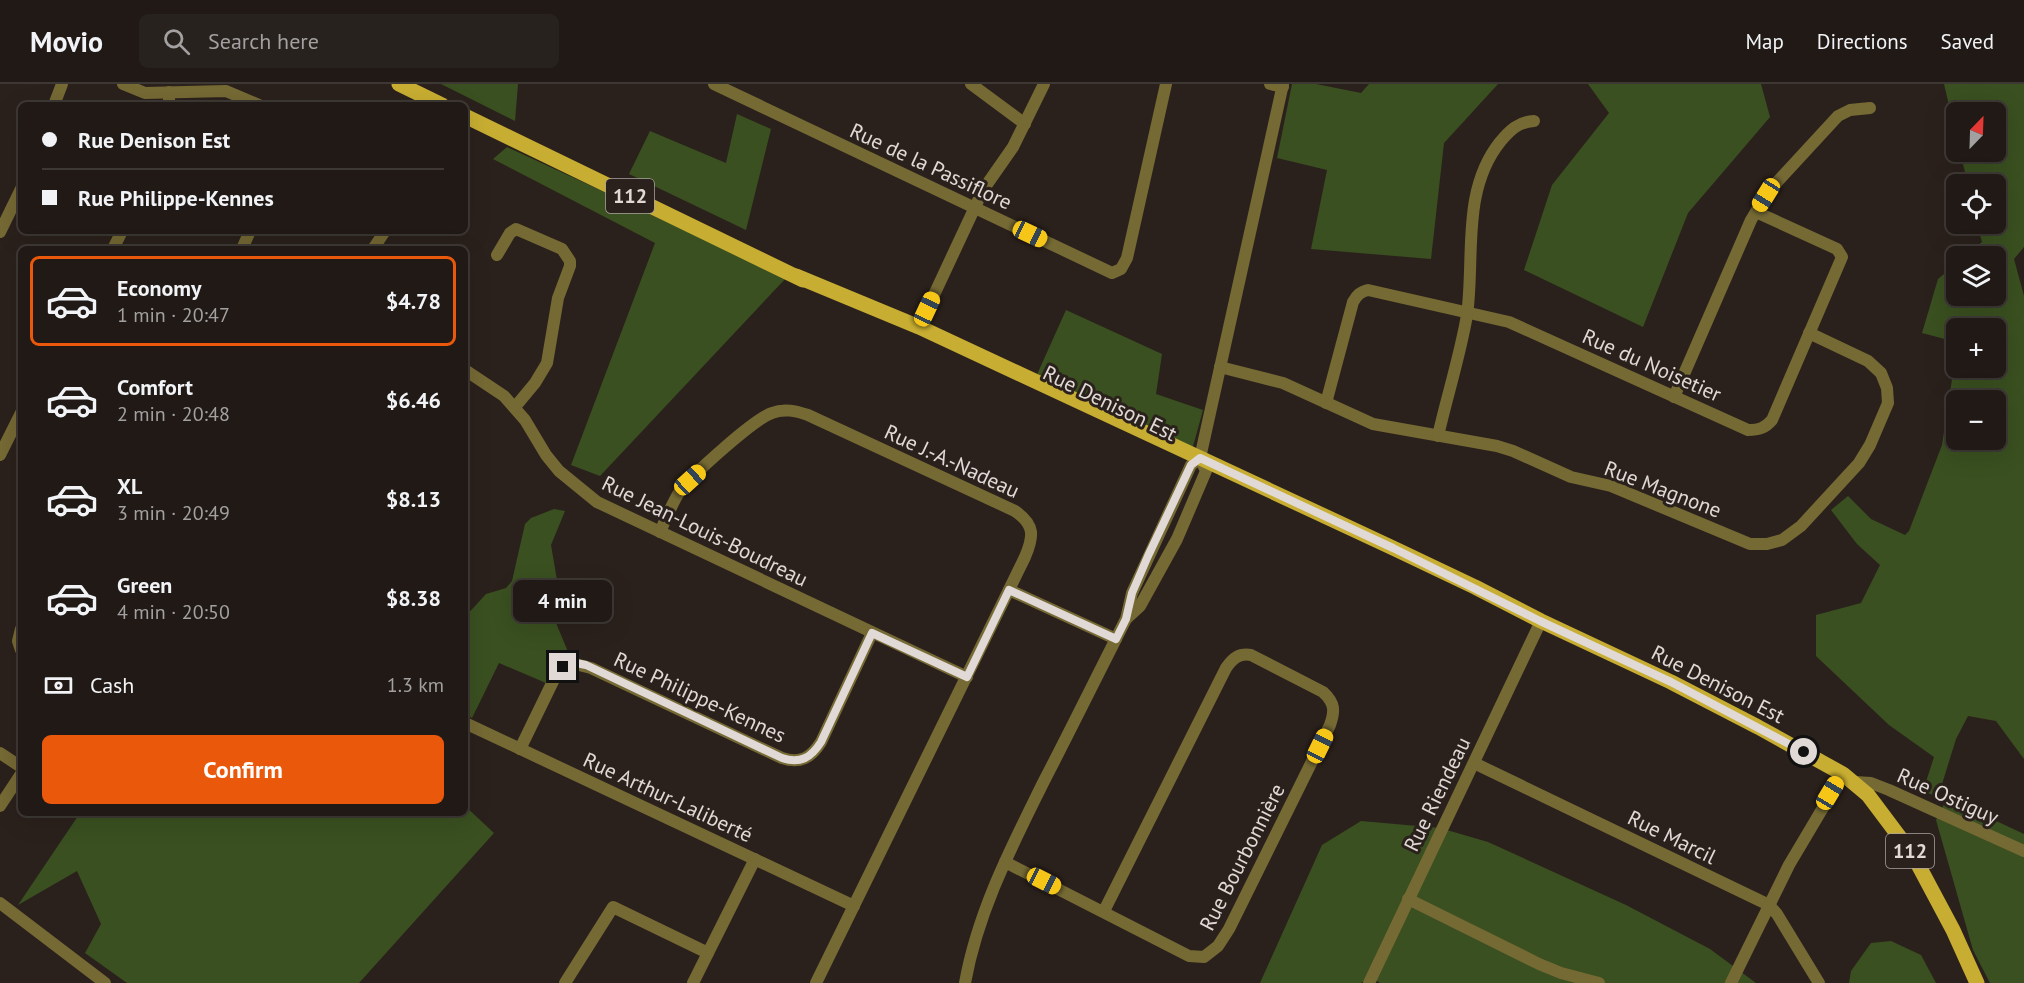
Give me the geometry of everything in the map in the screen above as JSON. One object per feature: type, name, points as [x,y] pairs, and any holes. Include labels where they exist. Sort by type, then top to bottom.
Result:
[{"type":"main road","points":[[399,84],[436,102]]},
{"type":"main road","name":"Rue Denison Est","points":[[468,117],[796,276],[860,310],[915,333],[1199,465],[1475,587],[1540,621],[1671,682],[1849,778],[1884,815],[1917,862],[1953,930],[1977,983]]},
{"type":"main road","name":"Rue Denison Est","points":[[796,276],[919,327],[1199,465]]},
{"type":"street","points":[[55,102],[62,84]]},
{"type":"street","points":[[123,84],[145,93],[226,92],[251,102]]},
{"type":"street","name":"Rue de la Passiflore","points":[[714,84],[1112,273],[1121,269],[1127,258],[1166,84]]},
{"type":"street","points":[[971,84],[1025,124]]},
{"type":"street","points":[[919,327],[985,186],[1013,147],[1044,84]]},
{"type":"street","points":[[1126,619],[1140,606],[1177,539],[1199,465],[1279,85]]},
{"type":"street","points":[[169,92],[169,102]]},
{"type":"street","points":[[1674,396],[1755,212],[1778,181],[1838,116],[1850,110],[1870,108]]},
{"type":"street","points":[[1438,436],[1467,311],[1475,200],[1481,176],[1491,155],[1506,134],[1519,124],[1534,121]]},
{"type":"street","points":[[0,231],[18,195]]},
{"type":"street","name":"Rue du Noisetier","points":[[1326,403],[1356,295],[1361,292],[1374,291],[1509,322],[1749,430],[1758,430],[1767,426],[1772,420],[1842,257],[1838,249],[1755,212]]},
{"type":"street","points":[[497,255],[510,233],[516,230],[562,249],[570,261],[569,272],[558,298],[547,363],[535,383],[515,407]]},
{"type":"street","name":"Rue Magnone","points":[[1221,367],[1276,380],[1373,424],[1497,446],[1513,451],[1584,482],[1611,486],[1750,544],[1767,544],[1782,540],[1801,526],[1859,464],[1888,403],[1887,388],[1881,373],[1868,360],[1809,333]]},
{"type":"street","name":"Rue Jean-Louis-Boudreau","points":[[468,372],[498,392],[515,407],[552,464],[572,484],[605,507],[967,677]]},
{"type":"street","name":"Rue J.-A.-Nadeau","points":[[660,532],[679,493],[690,480],[754,422],[772,412],[794,411],[808,415],[1015,511],[1029,527],[1032,541],[816,983]]},
{"type":"street","points":[[0,455],[18,419]]},
{"type":"street","points":[[966,983],[986,905],[1005,862],[1126,619],[1136,584],[1199,465]]},
{"type":"street","points":[[1009,590],[1116,639]]},
{"type":"street","name":"Rue Riendeau","points":[[1369,983],[1540,621]]},
{"type":"street","name":"Rue Philippe-Kennes","points":[[520,749],[558,671],[576,663],[782,758],[790,761],[804,760],[821,742],[872,633]]},
{"type":"street","name":"Rue Bourbonnière","points":[[1005,862],[1189,956],[1204,957],[1218,946],[1229,928],[1330,725],[1334,711],[1330,698],[1323,692],[1251,655],[1241,654],[1232,660],[1104,911]]},
{"type":"street","name":"Rue Arthur-Laliberté","points":[[468,724],[854,906]]},
{"type":"street","points":[[0,753],[18,764]]},
{"type":"street","name":"Rue Marcil","points":[[1474,763],[1768,905],[1777,914],[1819,983]]},
{"type":"street","points":[[1731,983],[1806,833],[1849,778]]},
{"type":"street","name":"Rue Ostiguy","points":[[1849,778],[1889,790],[2024,851]]},
{"type":"street","points":[[0,806],[18,779]]},
{"type":"street","points":[[693,983],[755,859]]},
{"type":"street","points":[[1408,899],[1539,964],[1599,983]]},
{"type":"street","points":[[0,903],[105,983]]},
{"type":"street","points":[[565,983],[613,907],[708,953]]},
{"type":"green space","points":[[441,84],[518,84],[515,121]]},
{"type":"green space","points":[[1292,84],[1316,84],[1361,93],[1369,84],[1498,84],[1444,143],[1431,259],[1311,249],[1327,170],[1277,158]]},
{"type":"green space","points":[[1588,84],[1761,84],[1770,117],[1688,213],[1643,327],[1524,270],[1552,185],[1609,113]]},
{"type":"green space","points":[[1944,84],[2024,84],[2024,247],[2014,259],[2024,296],[2024,759],[1996,721],[1968,716],[1956,739],[1938,797],[1923,791],[1934,757],[1889,725],[1816,656],[1816,615],[1861,603],[1880,565],[1857,544],[1831,510],[1848,496],[1871,519],[1905,535],[1909,531],[1942,445],[1946,419],[1946,450],[2006,450],[2006,390],[1950,390],[1952,378],[2006,378],[2006,318],[1946,318],[1946,339],[1922,333],[1938,279],[1946,272],[1946,306],[2006,306],[2006,246],[1977,246],[1982,242],[1980,234],[2006,234],[2006,174],[1966,174],[1962,162],[2006,162],[2006,102],[1948,102]]},
{"type":"green space","points":[[737,114],[771,129],[746,230],[629,174],[650,131],[726,163]]},
{"type":"green space","points":[[507,147],[860,310],[787,277],[600,476],[571,465],[655,243],[493,159]]},
{"type":"green space","points":[[1066,310],[1162,354],[1156,394],[1203,410],[1192,450],[1035,379]]},
{"type":"green space","points":[[554,509],[565,511],[551,545],[557,580],[592,596],[554,618],[571,659],[558,665],[546,683],[499,663],[472,718],[468,716],[468,614],[486,594],[506,588],[512,581],[525,524],[531,518]]},
{"type":"green space","points":[[1947,798],[2024,834],[2024,983],[1990,983],[1973,950],[1936,820]]},
{"type":"green space","points":[[468,809],[494,833],[359,983],[127,983],[85,953],[101,924],[77,871],[18,905],[78,816],[468,816]]},
{"type":"green space","points":[[1361,821],[1440,828],[1488,842],[1626,905],[1710,949],[1756,983],[1380,983],[1371,977],[1361,983],[1260,983],[1322,845]]},
{"type":"green space","points":[[1891,941],[1921,955],[1936,983],[1849,983],[1851,971],[1871,943]]},
{"type":"route","points":[[563,667],[576,663],[586,665],[782,758],[790,761],[804,760],[816,750],[821,742],[872,633],[967,677],[1009,590],[1116,639],[1126,619],[1132,593],[1148,556],[1191,465],[1200,458],[1671,682],[1804,752]]}]
